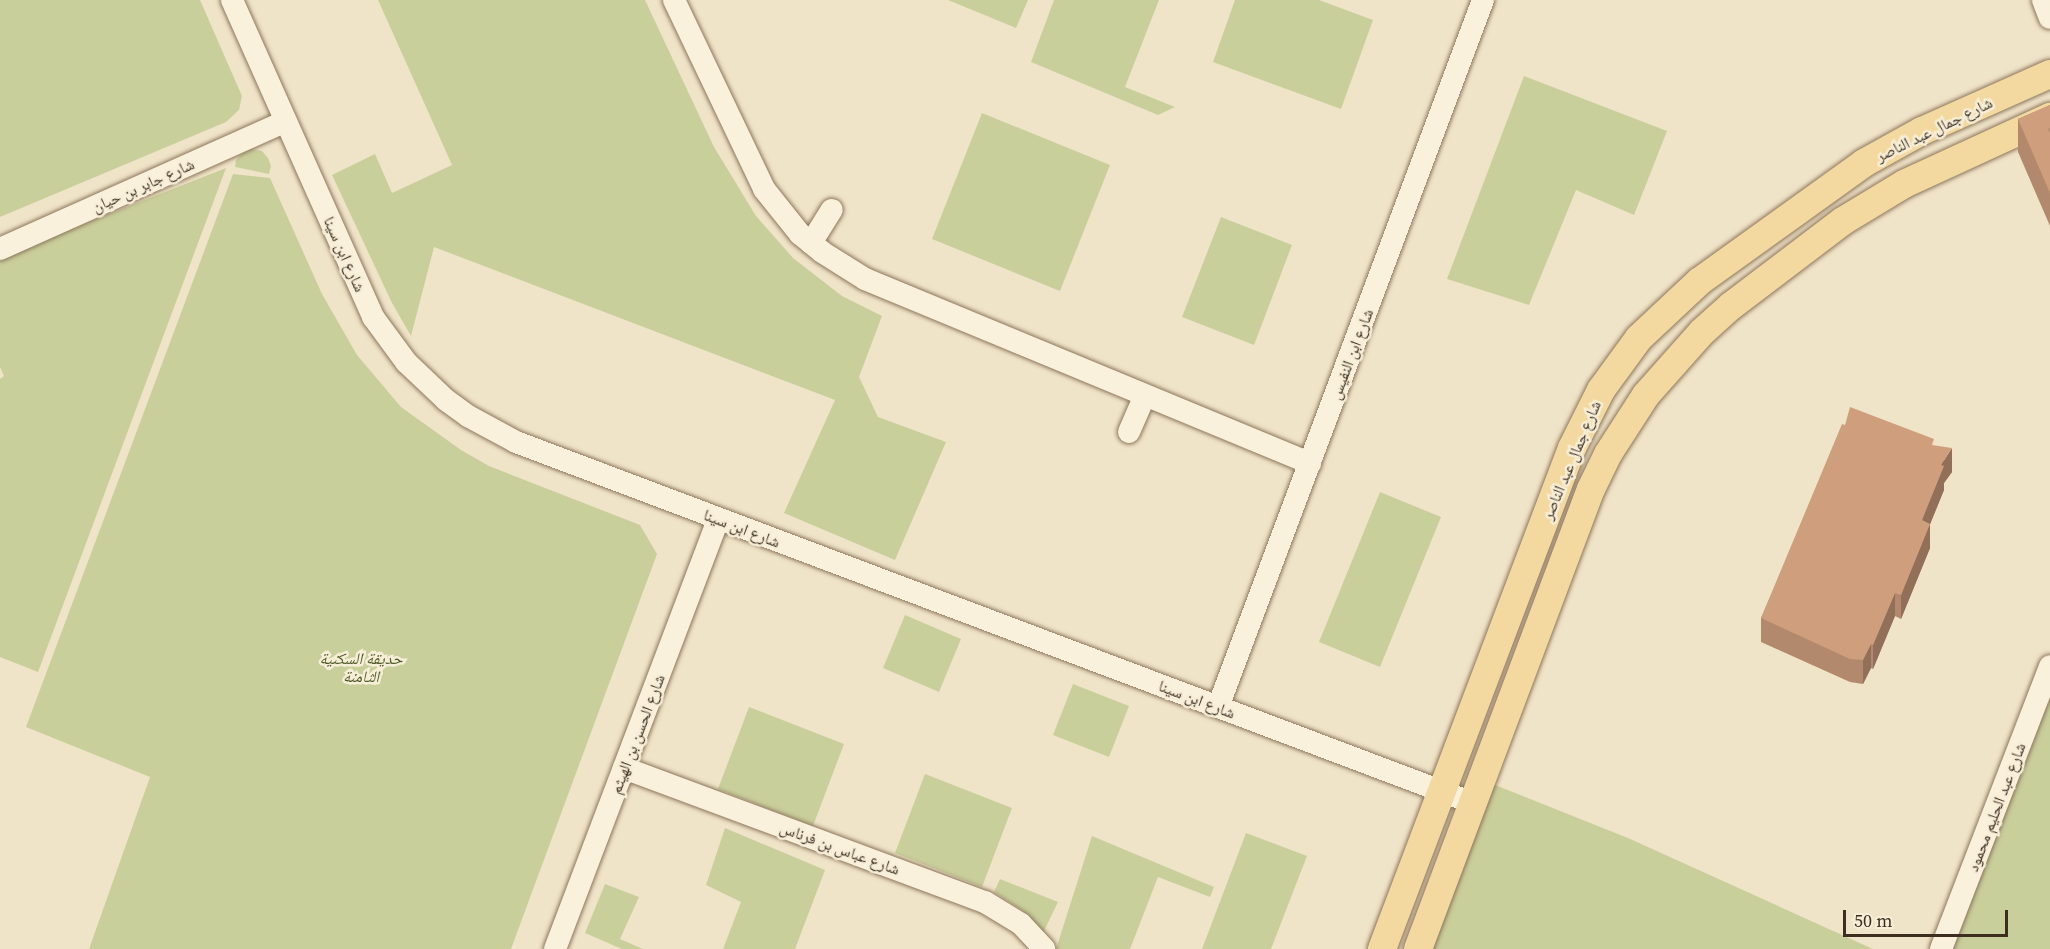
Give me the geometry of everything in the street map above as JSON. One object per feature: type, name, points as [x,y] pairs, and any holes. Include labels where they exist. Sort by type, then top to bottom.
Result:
[{"type":"main road","name":"شارع جمال عبد الناصر","points":[[1382,949],[1572,448],[1601,390],[1639,338],[1700,281],[1854,170],[1922,131],[2050,74]]},
{"type":"main road","name":"شارع جمال عبد الناصر","points":[[1418,949],[1591,489],[1627,422],[1674,360],[1731,306],[1869,203],[1904,184],[2050,117]]},
{"type":"street","name":"شارع ابن سينا","points":[[232,0],[373,317],[406,362],[426,382],[468,416],[516,442],[1473,803]]},
{"type":"street","points":[[674,0],[759,180],[781,212],[811,243],[865,279],[1310,463]]},
{"type":"street","name":"شارع ابن النفيس","points":[[1218,707],[1483,0]]},
{"type":"street","points":[[2043,0],[2050,18]]},
{"type":"street","name":"شارع جابر بن حيان","points":[[0,249],[286,121]]},
{"type":"street","points":[[811,243],[832,210]]},
{"type":"street","points":[[1129,432],[1145,395]]},
{"type":"street","name":"شارع الحسن بن الهيثم","points":[[555,949],[718,519]]},
{"type":"street","name":"شارع عبد الحليم محمود","points":[[1941,949],[2050,666]]},
{"type":"street","name":"شارع عباس بن فرناس","points":[[624,768],[985,902],[1021,924],[1044,949]]},
{"type":"green space","points":[[0,0],[200,0],[242,96],[239,110],[226,122],[0,217]]},
{"type":"green space","points":[[378,0],[645,0],[714,147],[756,216],[793,258],[842,296],[882,316],[859,377],[878,417],[946,442],[895,560],[784,513],[835,400],[434,247],[411,336],[392,303],[332,175],[375,154],[392,193],[452,165]]},
{"type":"green space","points":[[948,0],[1028,0],[1016,28]]},
{"type":"green space","points":[[1054,0],[1159,0],[1125,87],[1175,107],[1158,115],[1031,62]]},
{"type":"green space","points":[[1235,0],[1319,0],[1373,20],[1341,109],[1213,62]]},
{"type":"green space","points":[[1524,76],[1667,131],[1634,215],[1576,190],[1529,305],[1447,279]]},
{"type":"green space","points":[[982,113],[1110,165],[1060,291],[932,239]]},
{"type":"green space","points":[[252,149],[262,151],[268,158],[271,166],[269,174],[235,167],[236,160],[242,153]]},
{"type":"green space","points":[[226,168],[38,672],[0,657],[0,379],[4,376],[0,367],[0,257]]},
{"type":"green space","name":"حديقة السكنية الثامنة","points":[[233,174],[270,178],[322,294],[357,355],[401,407],[461,450],[489,466],[640,525],[657,554],[511,949],[89,949],[150,777],[26,727]]},
{"type":"green space","points":[[1221,217],[1292,245],[1254,345],[1182,317]]},
{"type":"green space","points":[[1380,492],[1441,517],[1380,667],[1319,642]]},
{"type":"green space","points":[[905,615],[961,639],[939,692],[883,668]]},
{"type":"green space","points":[[1073,684],[1129,706],[1109,757],[1053,735]]},
{"type":"green space","points":[[2050,696],[2050,949],[1951,949]]},
{"type":"green space","points":[[749,707],[844,744],[813,826],[718,789]]},
{"type":"green space","points":[[925,774],[1012,808],[982,887],[895,853]]},
{"type":"green space","points":[[1490,783],[1628,838],[1873,949],[1427,949]]},
{"type":"green space","points":[[725,828],[825,870],[795,949],[723,949],[741,902],[706,885]]},
{"type":"green space","points":[[1246,833],[1307,856],[1271,949],[1202,949]]},
{"type":"green space","points":[[1092,836],[1214,887],[1210,897],[1158,877],[1130,949],[1056,949]]},
{"type":"green space","points":[[1000,879],[1058,902],[1043,933],[1022,910],[994,892]]},
{"type":"green space","points":[[605,884],[639,897],[620,939],[643,949],[622,949],[585,933]]},
{"type":"building","points":[[2050,105],[2050,128],[2048,129],[2050,133],[2050,193],[2018,119]]},
{"type":"building","points":[[1850,407],[1934,439],[1932,445],[1952,448],[1941,465],[1944,466],[1922,520],[1930,524],[1901,595],[1895,593],[1873,645],[1871,644],[1863,660],[1850,659],[1761,618],[1842,424],[1845,425]]}]
